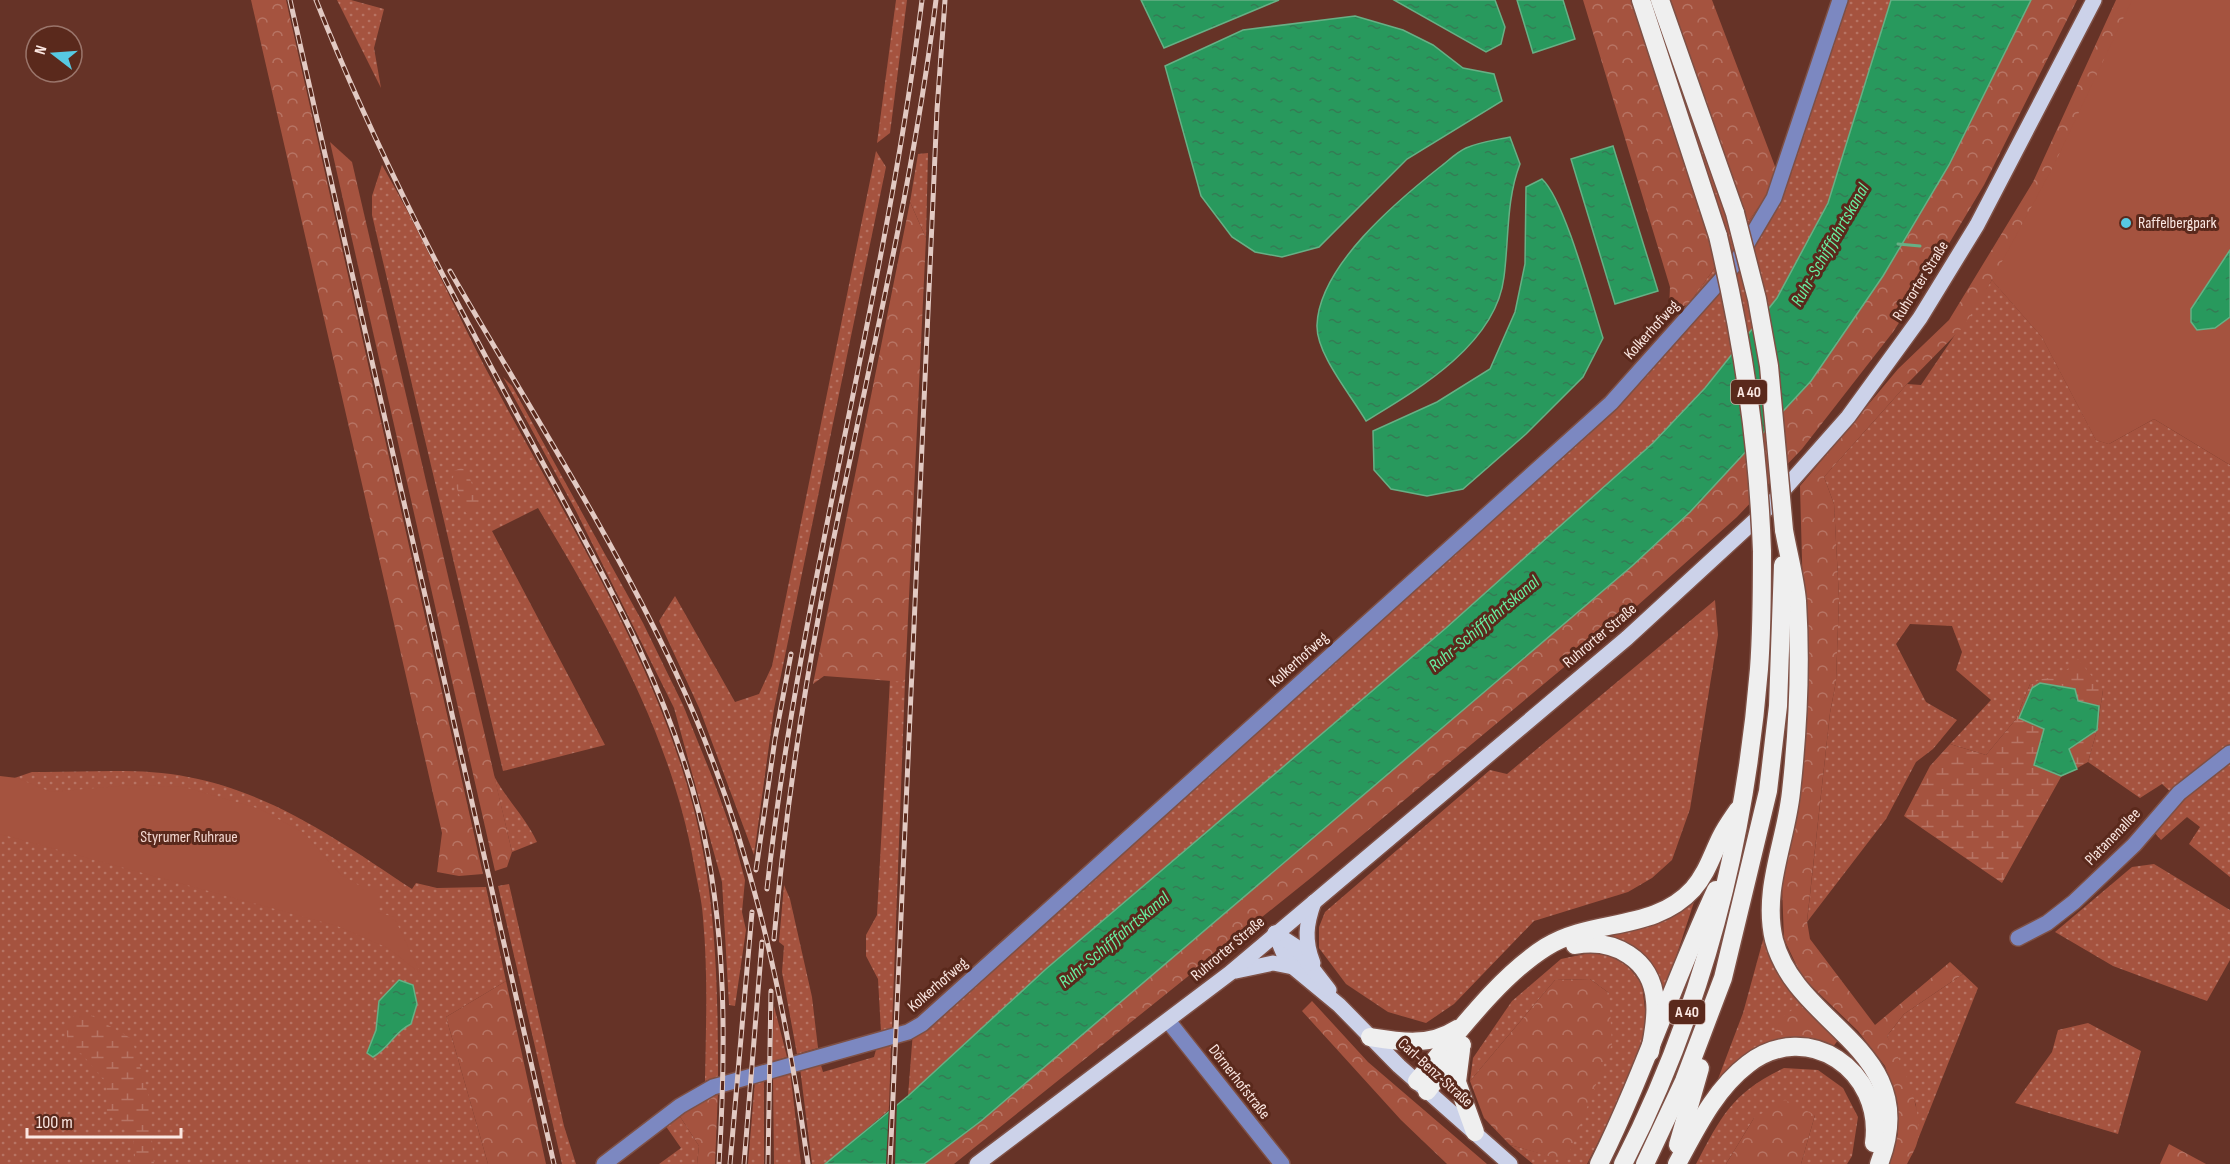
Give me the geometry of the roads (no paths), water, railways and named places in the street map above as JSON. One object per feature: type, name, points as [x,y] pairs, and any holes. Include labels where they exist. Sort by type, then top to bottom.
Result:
[{"type":"highway","name":"A 40","points":[[1623,1164],[1660,1081],[1699,981],[1733,854],[1743,803],[1759,670],[1762,551],[1756,446],[1739,328],[1718,236],[1641,0]]},
{"type":"highway","name":"A 40","points":[[1645,1164],[1684,1081],[1723,978],[1768,791],[1778,706],[1784,530],[1769,366],[1757,299],[1735,213],[1660,0]]},
{"type":"highway","points":[[1784,530],[1797,600],[1798,699],[1791,795],[1772,884],[1771,916],[1774,940],[1779,954],[1797,984],[1852,1041],[1877,1073],[1886,1098],[1888,1117],[1886,1148],[1880,1164]]},
{"type":"highway","points":[[1422,1087],[1466,1023],[1514,973],[1546,947],[1563,938],[1653,916],[1674,906],[1693,889],[1707,868],[1722,835],[1743,803]]},
{"type":"highway","points":[[1599,1164],[1650,1052],[1695,935],[1733,854]]},
{"type":"highway","points":[[1422,1087],[1462,1046],[1499,999],[1545,959],[1573,945],[1600,943],[1621,949],[1632,957],[1649,976],[1656,1002],[1650,1052]]},
{"type":"highway","points":[[1671,1164],[1719,1011],[1723,978]]},
{"type":"highway","points":[[1370,1037],[1405,1042],[1427,1041],[1444,1036],[1466,1023]]},
{"type":"highway","points":[[1462,1046],[1457,1082],[1475,1132]]},
{"type":"highway","points":[[1677,1164],[1699,1124],[1736,1075],[1763,1056],[1786,1048],[1800,1047],[1836,1059],[1861,1080],[1873,1103],[1876,1125],[1869,1164]]},
{"type":"main road","name":"Ruhrorter Straße","points":[[977,1164],[1230,973],[1627,638],[1764,512],[1848,417],[1926,309],[1977,225],[2094,0]]},
{"type":"main road","points":[[1314,900],[1307,920],[1306,938],[1307,950],[1317,971]]},
{"type":"main road","name":"Carl-Benz-Straße","points":[[1275,933],[1283,952],[1293,967],[1339,1005],[1422,1087],[1510,1164]]},
{"type":"main road","name":"Carl-Benz-Straße","points":[[1275,933],[1295,946],[1317,971],[1339,1005]]},
{"type":"main road","points":[[1230,973],[1273,963],[1293,967]]},
{"type":"street","name":"Kolkerhofweg","points":[[604,1164],[680,1106],[713,1087],[908,1032],[922,1024],[1611,403],[1735,264],[1774,198],[1840,0]]},
{"type":"street","name":"Platanenallee","points":[[2018,938],[2047,922],[2074,902],[2134,845],[2179,794],[2230,753]]},
{"type":"street","name":"Dörnerhofstraße","points":[[1168,1022],[1282,1164]]},
{"type":"water","points":[[1141,0],[1279,0],[1164,48]]},
{"type":"water","points":[[1394,0],[1495,0],[1505,27],[1501,44],[1486,52]]},
{"type":"water","points":[[1517,0],[1563,0],[1575,39],[1533,53]]},
{"type":"water","name":"Ruhr-Schifffahrtskanal","points":[[1891,0],[2031,0],[1949,165],[1883,276],[1811,381],[1690,512],[1632,566],[981,1121],[924,1164],[825,1164],[908,1096],[1046,969],[1446,628],[1653,443],[1705,388],[1777,298],[1828,203]]},
{"type":"water","points":[[1355,16],[1403,30],[1433,45],[1463,68],[1494,74],[1502,101],[1407,159],[1319,247],[1282,257],[1255,252],[1232,237],[1201,196],[1165,66],[1243,30]]},
{"type":"water","points":[[1510,137],[1520,164],[1512,192],[1504,277],[1498,301],[1487,323],[1471,344],[1452,362],[1431,379],[1366,421],[1328,361],[1318,336],[1317,325],[1321,303],[1331,280],[1345,258],[1383,216],[1453,157],[1471,146]]},
{"type":"water","points":[[1613,146],[1658,291],[1615,304],[1571,159]]},
{"type":"water","points":[[1542,179],[1551,190],[1569,230],[1603,338],[1583,377],[1526,434],[1463,489],[1427,496],[1391,489],[1374,470],[1373,431],[1437,402],[1490,369],[1515,312],[1525,264],[1526,187]]},
{"type":"water","points":[[2230,250],[2230,317],[2215,328],[2197,330],[2191,322],[2191,309]]},
{"type":"water","points":[[2040,683],[2075,689],[2078,701],[2099,706],[2097,730],[2069,749],[2077,769],[2061,776],[2034,765],[2044,729],[2019,718],[2032,688]]},
{"type":"water","points":[[399,980],[413,985],[417,1004],[411,1024],[400,1031],[373,1057],[367,1053],[376,1030],[379,1001]]},
{"type":"waterway","points":[[1898,244],[1920,246]]},
{"type":"railway","points":[[290,0],[554,1164]]},
{"type":"railway","points":[[316,0],[364,113],[417,224],[627,622],[668,715],[685,764],[708,856],[719,944],[723,1032],[719,1164]]},
{"type":"railway","points":[[767,889],[800,666],[887,223],[922,0]]},
{"type":"railway","points":[[774,939],[788,812],[813,645],[899,227],[936,0]]},
{"type":"railway","points":[[890,1164],[937,110],[945,0]]},
{"type":"railway","points":[[450,271],[567,468],[623,568],[650,619],[701,730],[743,851],[760,912],[775,974],[808,1164]]},
{"type":"railway","points":[[756,870],[775,739],[791,654]]},
{"type":"railway","points":[[730,1164],[752,912]]},
{"type":"railway","points":[[744,1164],[762,942]]},
{"type":"railway","points":[[768,1164],[771,991]]},
{"type":"place","name":"Raffelbergpark","points":[[2126,223]]},
{"type":"park label","name":"Styrumer Ruhraue","points":[[189,837]]}]
